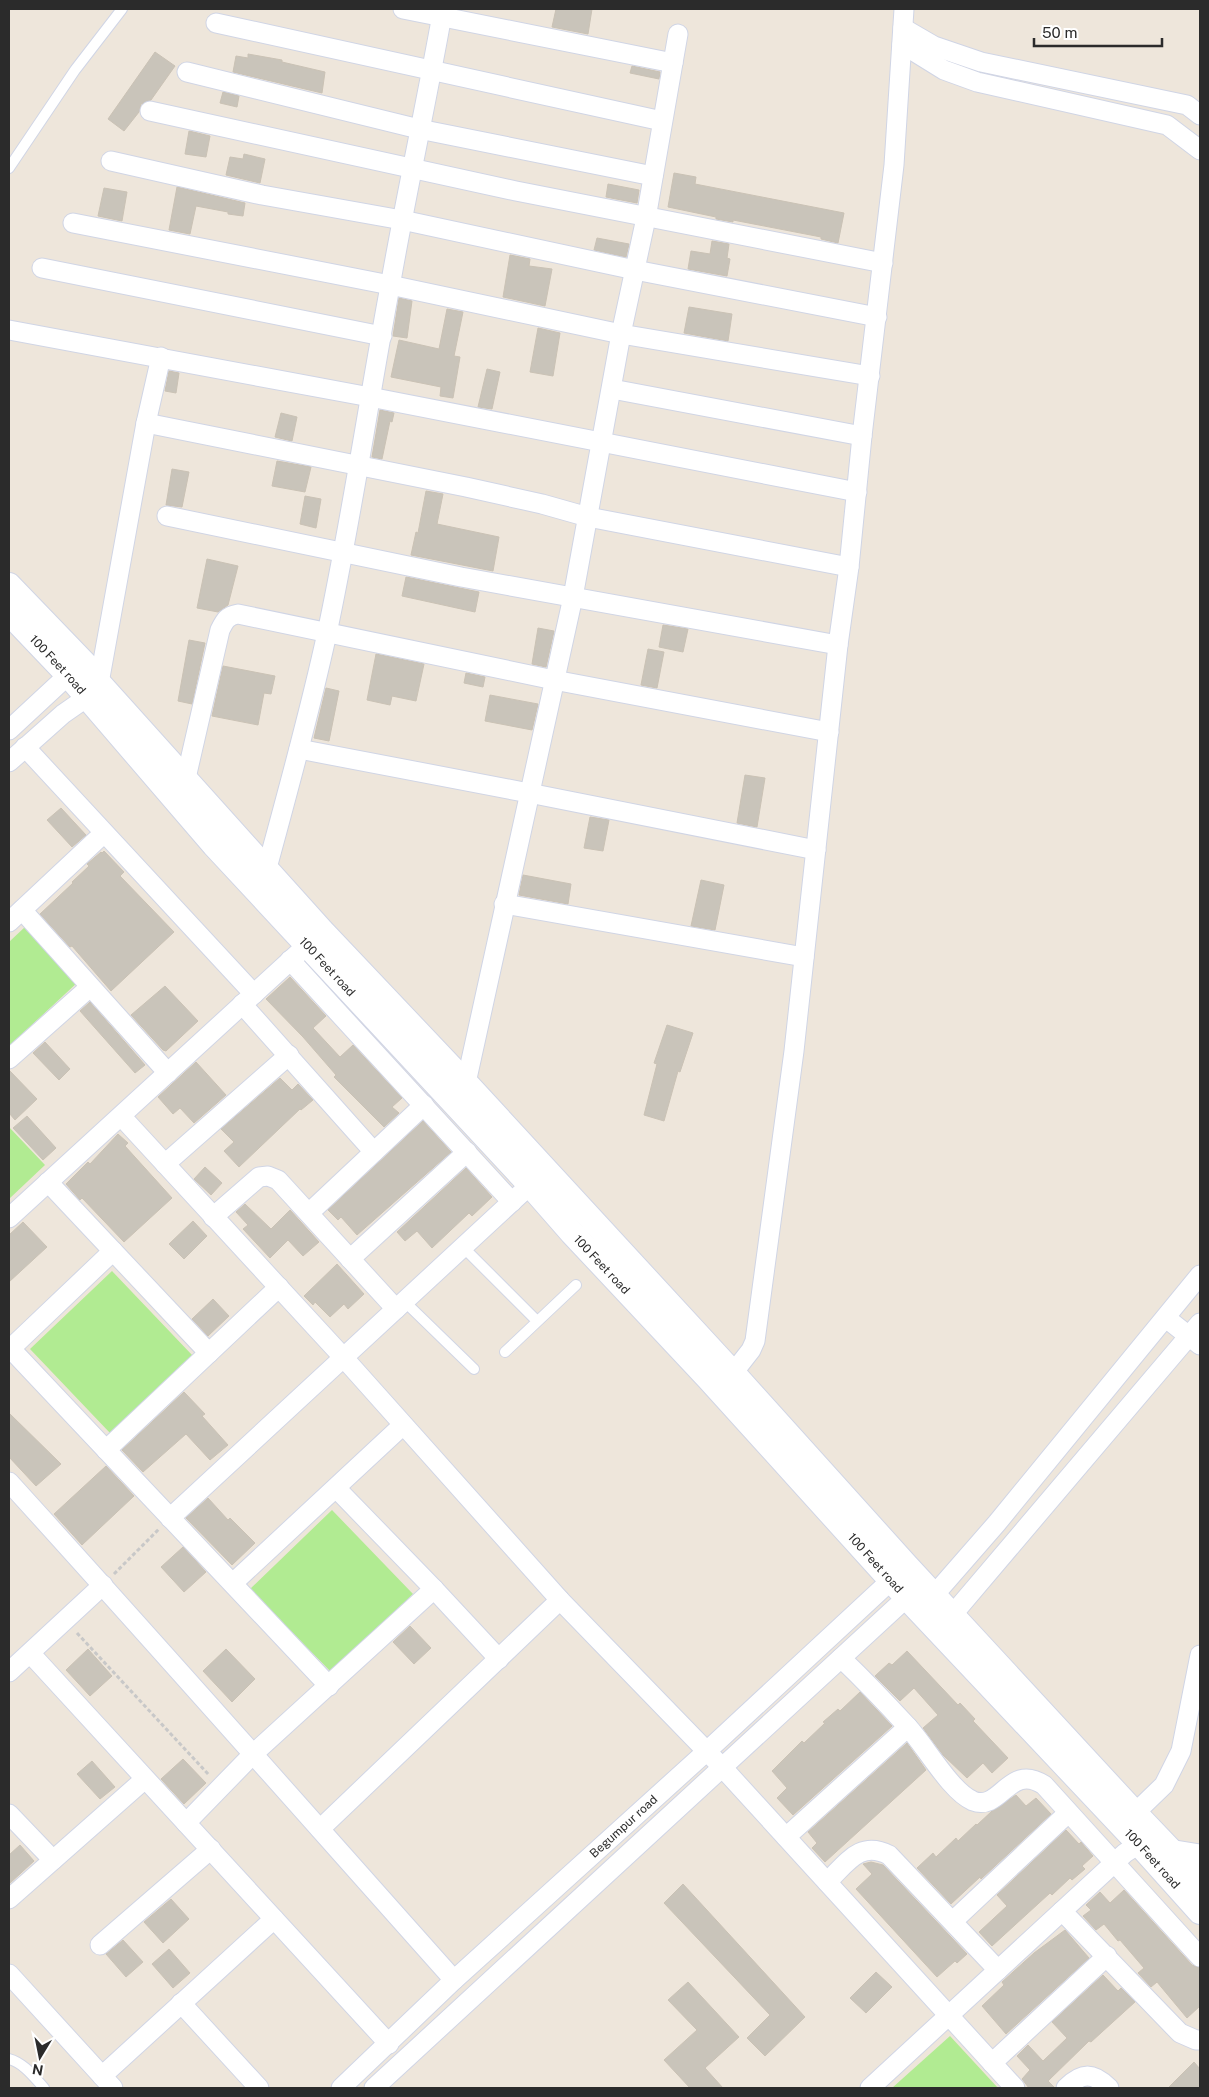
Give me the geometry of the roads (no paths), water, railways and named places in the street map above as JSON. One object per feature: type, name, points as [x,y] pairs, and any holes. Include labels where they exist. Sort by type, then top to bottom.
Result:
[{"type":"street","points":[[403,9],[443,13],[673,63]]},
{"type":"street","points":[[733,1373],[752,1350],[755,1341],[804,958],[838,645],[849,567],[862,436],[894,165],[904,9]]},
{"type":"street","points":[[267,868],[300,749],[327,632],[343,553],[419,129],[443,13]]},
{"type":"street","points":[[216,22],[662,121]]},
{"type":"street","points":[[466,1083],[573,597],[621,334],[646,218],[678,34]]},
{"type":"street","points":[[902,36],[981,62],[1187,105],[1200,115]]},
{"type":"street","points":[[902,36],[944,70],[978,82],[1167,125],[1200,150]]},
{"type":"street","points":[[187,72],[419,129],[653,176]]},
{"type":"street","points":[[150,111],[646,218],[883,263]]},
{"type":"street","points":[[111,161],[262,194],[402,220],[635,270],[877,317]]},
{"type":"street","points":[[73,223],[621,334],[870,376]]},
{"type":"street","points":[[42,268],[382,336]]},
{"type":"street","points":[[9,330],[161,357],[601,444],[857,492]]},
{"type":"street","points":[[9,762],[93,690],[161,357]]},
{"type":"street","points":[[612,389],[862,436]]},
{"type":"street","points":[[146,423],[359,465],[542,504],[588,517],[849,567]]},
{"type":"street","points":[[167,516],[461,578],[838,645]]},
{"type":"street","name":"100 Feet road","points":[[9,585],[214,845],[315,938],[466,1083],[733,1373],[913,1584],[1200,1912]]},
{"type":"street","name":"100 Feet road","points":[[9,613],[75,668]]},
{"type":"street","points":[[186,778],[220,630],[229,615],[238,614],[554,680],[829,732]]},
{"type":"street","points":[[9,730],[75,668]]},
{"type":"street","name":"100 Feet road","points":[[93,690],[186,778],[267,868],[315,938],[572,1233],[708,1378],[913,1584],[953,1614],[1135,1813],[1200,1881]]},
{"type":"street","points":[[25,747],[104,833],[248,999],[289,1055],[374,1152]]},
{"type":"street","points":[[300,749],[529,792],[816,850]]},
{"type":"street","points":[[104,833],[15,916],[90,987],[168,1073]]},
{"type":"street","points":[[504,904],[804,958]]},
{"type":"street","points":[[9,1218],[315,938]]},
{"type":"street","points":[[290,960],[512,1202]]},
{"type":"street","points":[[9,1059],[90,987]]},
{"type":"street","points":[[165,1164],[289,1055]]},
{"type":"street","points":[[309,1214],[424,1105]]},
{"type":"street","points":[[121,1116],[343,1357],[560,1600],[722,1767],[1015,2088]]},
{"type":"street","points":[[350,1259],[467,1152]]},
{"type":"street","points":[[214,1217],[259,1178],[268,1176],[278,1180],[350,1259],[400,1305]]},
{"type":"street","points":[[48,1182],[210,1353]]},
{"type":"street","points":[[170,1518],[530,1185]]},
{"type":"street","points":[[114,1251],[10,1349],[329,1686]]},
{"type":"street","points":[[913,1584],[997,1523],[1200,1275]]},
{"type":"street","points":[[106,1450],[279,1287]]},
{"type":"street","points":[[953,1614],[1197,1335],[1166,1318]]},
{"type":"street","points":[[233,1583],[403,1425]]},
{"type":"street","points":[[9,1484],[103,1585],[252,1755],[454,1980]]},
{"type":"street","points":[[336,1488],[499,1659]]},
{"type":"street","name":"Begumpur road","points":[[374,2088],[841,1658],[913,1584]]},
{"type":"street","name":"Begumpur road","points":[[341,2088],[454,1980],[706,1751],[913,1584]]},
{"type":"street","points":[[9,1671],[103,1585]]},
{"type":"street","points":[[186,1823],[252,1755],[434,1589]]},
{"type":"street","points":[[320,1829],[560,1600]]},
{"type":"street","points":[[30,1653],[389,2044]]},
{"type":"street","points":[[1135,1813],[1164,1785],[1181,1752],[1200,1655]]},
{"type":"street","points":[[841,1658],[908,1727],[954,1786],[974,1802],[983,1802],[995,1798],[1013,1783],[1024,1778],[1034,1779],[1044,1785],[1200,1957]]},
{"type":"street","points":[[786,1837],[908,1727]]},
{"type":"street","points":[[9,1899],[145,1779]]},
{"type":"street","points":[[953,1921],[1068,1813]]},
{"type":"street","points":[[9,1814],[53,1860]]},
{"type":"street","points":[[870,2088],[1125,1852],[1139,1844],[1200,1854]]},
{"type":"street","points":[[100,1945],[211,1848]]},
{"type":"street","points":[[827,1882],[855,1854],[877,1848],[890,1854],[998,1970]]},
{"type":"street","points":[[1062,1910],[1180,2033],[1200,2040]]},
{"type":"street","points":[[9,1974],[107,2082],[181,2003],[274,1918]]},
{"type":"street","points":[[992,2063],[1107,1956]]},
{"type":"street","points":[[181,2003],[259,2088]]},
{"type":"street","points":[[426,2008],[441,2026]]},
{"type":"street","points":[[1066,2088],[1070,2083],[1088,2075],[1096,2077],[1109,2088]]},
{"type":"lane","points":[[9,168],[75,70],[122,9]]},
{"type":"lane","points":[[463,1247],[537,1321]]},
{"type":"lane","points":[[505,1352],[576,1285]]},
{"type":"lane","points":[[400,1305],[474,1369]]},
{"type":"lane","points":[[9,2059],[25,2067],[44,2088]]}]
